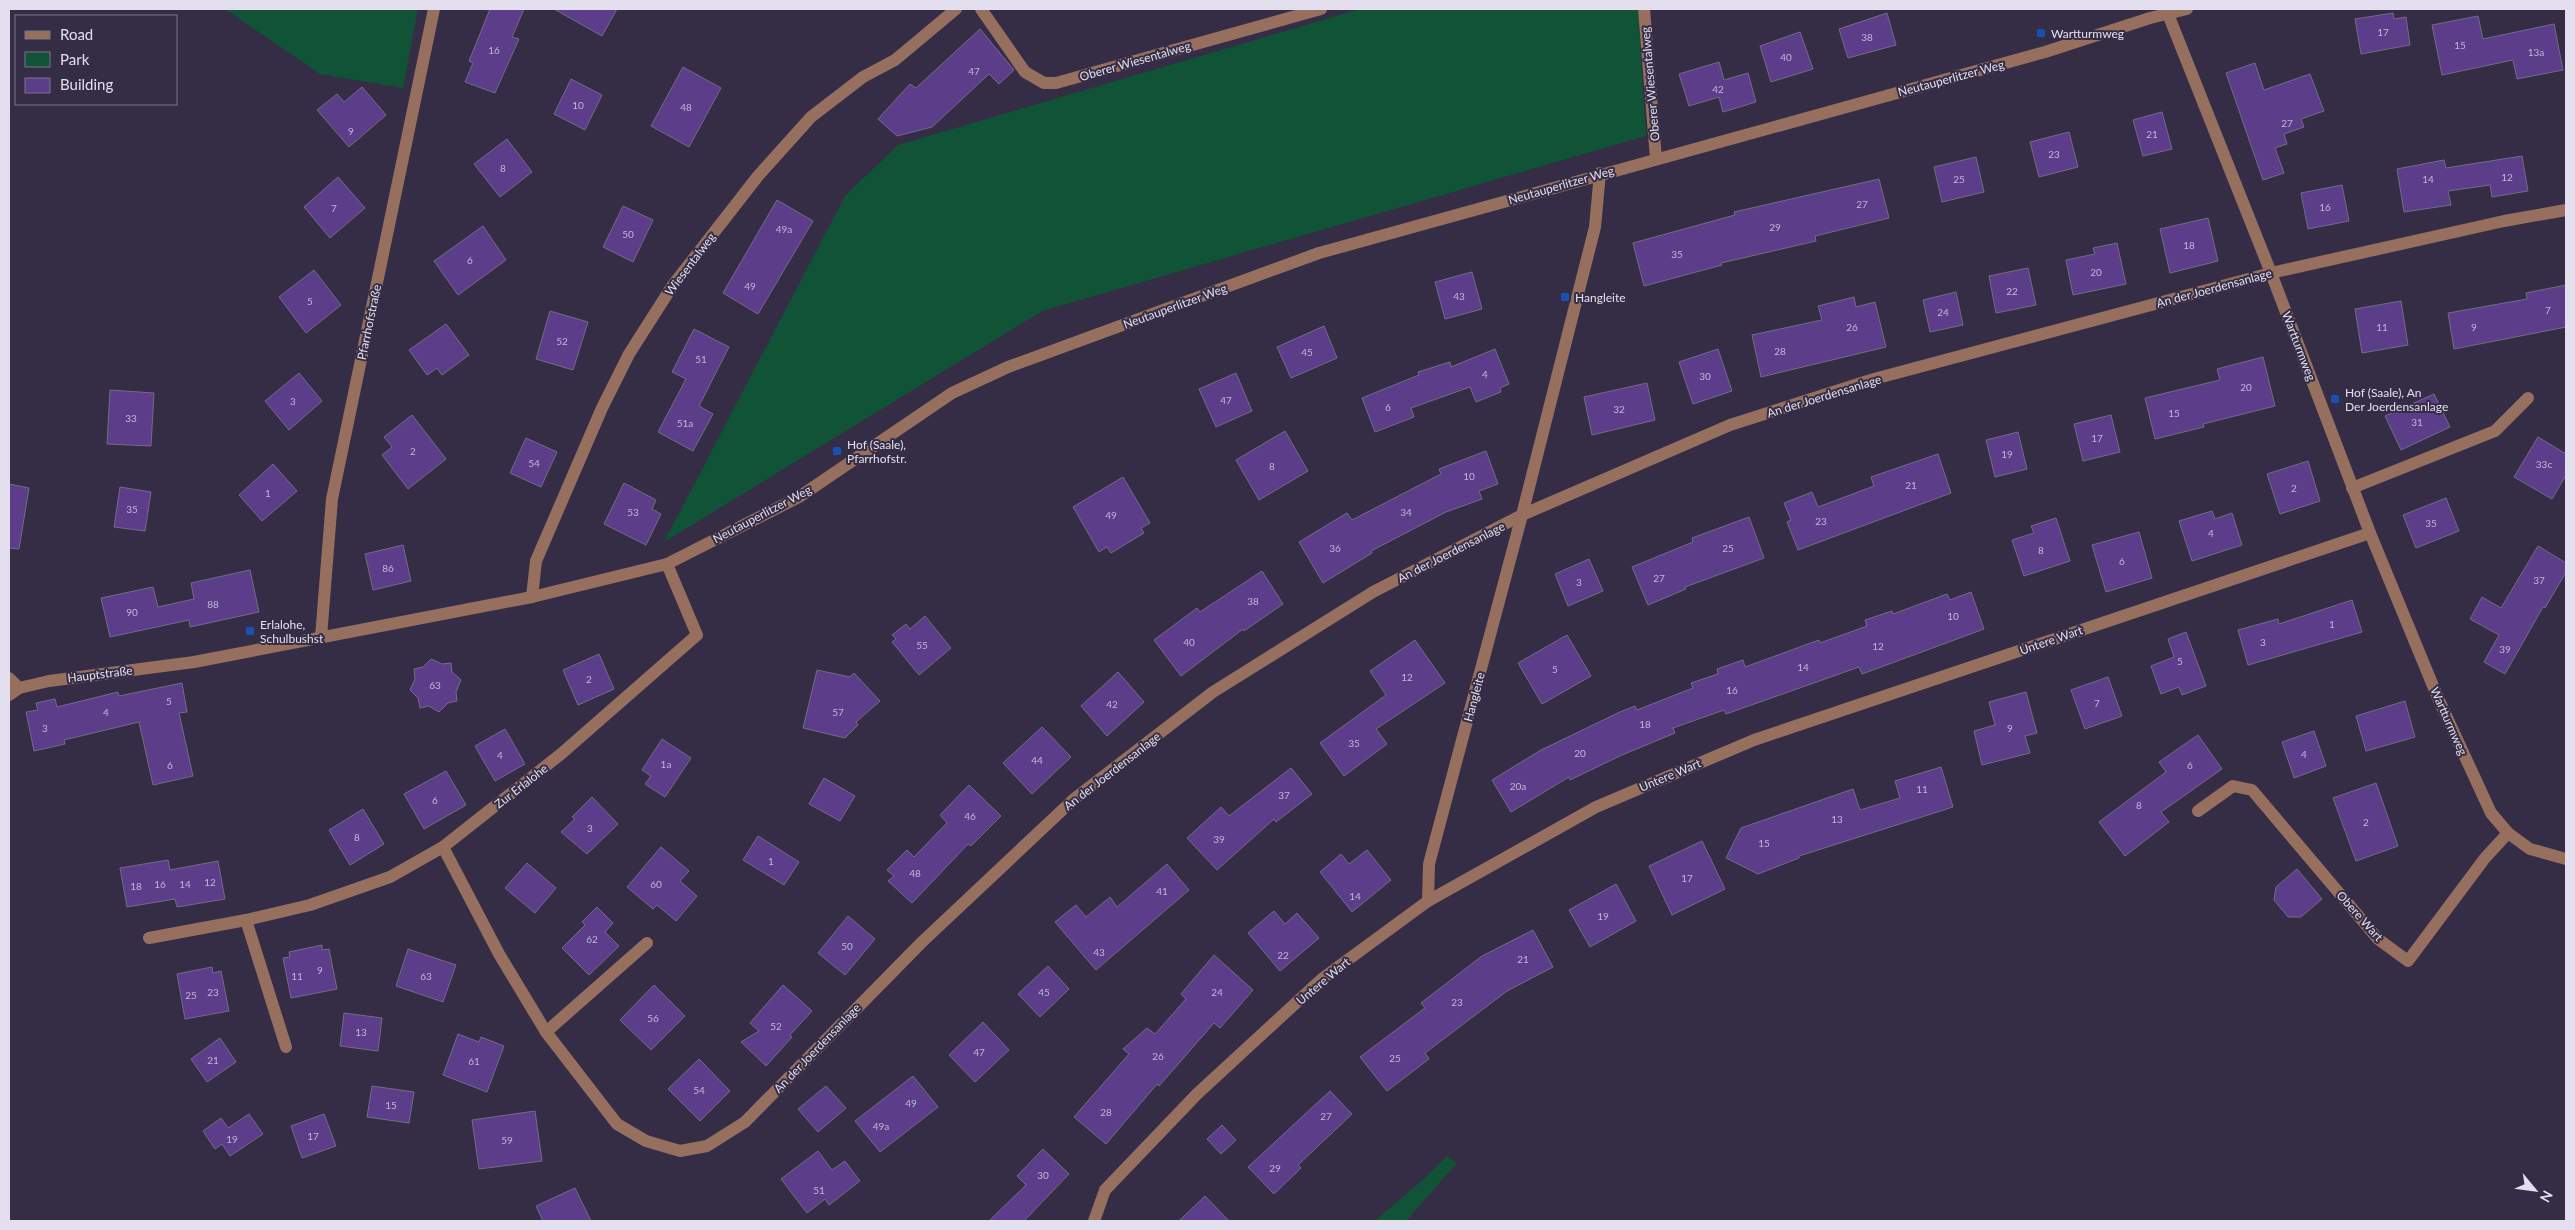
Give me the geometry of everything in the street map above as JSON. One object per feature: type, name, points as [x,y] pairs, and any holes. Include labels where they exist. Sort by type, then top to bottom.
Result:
[{"type":"street","name":"Pfarrhofstraße","points":[[321,637],[332,499],[434,9]]},
{"type":"street","name":"Wiesentalweg","points":[[532,597],[536,560],[602,408],[629,354],[673,285],[758,176],[811,117],[864,77],[894,60],[956,9]]},
{"type":"street","name":"Oberer Wiesentalweg","points":[[981,9],[1025,72],[1044,83],[1056,83],[1321,9]]},
{"type":"street","name":"Oberer Wiesentalweg","points":[[1644,9],[1656,159]]},
{"type":"street","name":"Neutauperlitzer Weg","points":[[194,662],[532,597],[667,564],[799,497],[952,393],[1008,367],[1319,253],[1600,173],[2045,52],[2168,11],[2187,9]]},
{"type":"street","name":"Wartturmweg","points":[[2168,11],[2271,273],[2370,534],[2438,698],[2486,804],[2508,833],[2530,849],[2566,859]]},
{"type":"street","name":"Hangleite","points":[[1428,901],[1429,864],[1522,515],[1595,227],[1600,173]]},
{"type":"street","name":"An der Joerdensanlage","points":[[444,847],[499,954],[546,1032],[618,1124],[646,1141],[680,1151],[707,1146],[745,1122],[922,942],[1089,787],[1213,692],[1373,592],[1522,515],[1730,425],[1874,379],[2271,273],[2504,221],[2566,210]]},
{"type":"street","points":[[2352,488],[2495,431],[2528,398]]},
{"type":"street","name":"Untere Wart","points":[[1094,1221],[1105,1190],[1197,1094],[1323,978],[1428,901],[1596,806],[1754,740],[2370,534]]},
{"type":"street","name":"Zur Erlalohe","points":[[149,938],[246,920],[310,904],[390,877],[444,847],[561,754],[697,635],[667,564]]},
{"type":"street","name":"Hauptstraße","points":[[14,691],[49,680],[194,662]]},
{"type":"street","points":[[9,678],[14,691]]},
{"type":"street","name":"Obere Wart","points":[[2198,812],[2234,786],[2252,790],[2378,939],[2408,961],[2485,858],[2508,833]]},
{"type":"street","points":[[246,920],[286,1047]]},
{"type":"street","points":[[546,1032],[646,943]]},
{"type":"green space","points":[[225,9],[418,9],[403,88],[320,74]]},
{"type":"green space","points":[[1360,9],[1638,9],[1646,136],[1042,311],[664,542],[845,196],[898,145]]},
{"type":"green space","points":[[1447,1156],[1457,1163],[1406,1221],[1375,1221],[1425,1178]]},
{"type":"building","points":[[490,9],[524,9],[512,37],[519,39],[495,93],[465,82],[473,63],[469,61]]},
{"type":"building","points":[[554,9],[617,9],[602,36]]},
{"type":"building","points":[[1887,13],[1896,45],[1848,58],[1839,29]]},
{"type":"building","points":[[2393,13],[2394,19],[2406,17],[2410,45],[2361,54],[2355,19]]},
{"type":"building","points":[[2478,16],[2483,39],[2554,24],[2563,70],[2517,79],[2513,60],[2442,75],[2432,25]]},
{"type":"building","points":[[980,29],[1014,70],[999,84],[989,74],[932,127],[897,136],[878,119],[910,84],[916,88]]},
{"type":"building","points":[[1800,32],[1813,69],[1771,82],[1760,46]]},
{"type":"building","points":[[1719,62],[1724,80],[1748,73],[1756,102],[1723,112],[1719,97],[1689,106],[1679,74]]},
{"type":"building","points":[[2255,63],[2264,90],[2310,74],[2324,111],[2301,119],[2304,127],[2284,134],[2287,144],[2275,148],[2284,173],[2263,180],[2226,73]]},
{"type":"building","points":[[683,67],[721,88],[689,147],[651,126]]},
{"type":"building","points":[[571,79],[602,95],[585,130],[554,114]]},
{"type":"building","points":[[362,87],[386,115],[349,147],[317,110],[337,94],[344,102]]},
{"type":"building","points":[[2162,112],[2172,149],[2143,156],[2133,120]]},
{"type":"building","points":[[2069,132],[2078,167],[2039,177],[2030,142]]},
{"type":"building","points":[[507,139],[532,172],[500,197],[474,164]]},
{"type":"building","points":[[2522,156],[2528,191],[2492,197],[2490,185],[2448,191],[2451,205],[2404,212],[2397,169],[2444,160],[2446,168]]},
{"type":"building","points":[[1976,157],[1984,192],[1942,202],[1934,167]]},
{"type":"building","points":[[338,177],[365,208],[330,238],[304,207]]},
{"type":"building","points":[[1879,179],[1889,218],[1815,236],[1816,241],[1721,263],[1722,265],[1644,286],[1633,243],[1735,215],[1734,212]]},
{"type":"building","points":[[2342,185],[2349,221],[2308,229],[2301,193]]},
{"type":"building","points":[[777,200],[813,221],[758,314],[723,293]]},
{"type":"building","points":[[623,206],[653,220],[633,262],[603,247]]},
{"type":"building","points":[[2208,218],[2218,261],[2170,273],[2160,229]]},
{"type":"building","points":[[483,226],[506,260],[458,295],[434,261]]},
{"type":"building","points":[[2117,243],[2126,284],[2073,295],[2066,260],[2095,254],[2093,248]]},
{"type":"building","points":[[2028,268],[2036,305],[1996,313],[1989,276]]},
{"type":"building","points":[[314,270],[341,305],[306,333],[279,297]]},
{"type":"building","points":[[1472,272],[1482,309],[1445,319],[1435,282]]},
{"type":"building","points":[[2566,285],[2566,327],[2454,349],[2448,313],[2527,299],[2526,293]]},
{"type":"building","points":[[1956,292],[1963,325],[1930,332],[1923,300]]},
{"type":"building","points":[[1854,297],[1856,307],[1875,302],[1886,347],[1761,377],[1752,335],[1822,320],[1818,306]]},
{"type":"building","points":[[2401,301],[2408,345],[2362,353],[2355,309]]},
{"type":"building","points":[[550,311],[588,322],[573,370],[536,359]]},
{"type":"building","points":[[446,324],[469,355],[442,375],[437,368],[427,375],[409,350]]},
{"type":"building","points":[[1324,326],[1337,358],[1291,378],[1277,347]]},
{"type":"building","points":[[694,329],[729,347],[699,406],[713,414],[693,451],[658,432],[686,379],[672,372]]},
{"type":"building","points":[[1495,349],[1509,384],[1500,388],[1501,392],[1476,402],[1470,387],[1411,408],[1414,417],[1375,432],[1362,398],[1419,375],[1418,372],[1450,362],[1451,367]]},
{"type":"building","points":[[1718,349],[1732,391],[1693,404],[1679,362]]},
{"type":"building","points":[[2263,357],[2275,406],[2203,424],[2204,427],[2155,439],[2145,398],[2220,380],[2217,369]]},
{"type":"building","points":[[299,373],[322,401],[289,430],[265,401]]},
{"type":"building","points":[[1236,373],[1252,411],[1216,427],[1199,389]]},
{"type":"building","points":[[1647,383],[1655,420],[1592,435],[1584,397]]},
{"type":"building","points":[[110,390],[154,393],[151,446],[107,444]]},
{"type":"building","points":[[2434,394],[2450,427],[2401,450],[2385,416]]},
{"type":"building","points":[[412,415],[446,459],[408,489],[382,455],[392,447],[384,437]]},
{"type":"building","points":[[2111,415],[2120,452],[2083,461],[2074,424]]},
{"type":"building","points":[[1285,431],[1308,471],[1259,500],[1236,460]]},
{"type":"building","points":[[2018,432],[2027,469],[1995,477],[1986,440]]},
{"type":"building","points":[[2538,437],[2566,454],[2566,475],[2552,499],[2514,477]]},
{"type":"building","points":[[526,438],[557,452],[541,487],[510,473]]},
{"type":"building","points":[[1486,451],[1498,484],[1479,491],[1482,499],[1446,512],[1371,551],[1372,553],[1323,583],[1299,542],[1347,513],[1352,520],[1441,474],[1439,469]]},
{"type":"building","points":[[1938,454],[1951,493],[1798,550],[1787,522],[1791,520],[1784,503],[1812,492],[1818,507],[1874,486],[1871,477]]},
{"type":"building","points":[[2308,461],[2320,501],[2280,514],[2267,474]]},
{"type":"building","points":[[273,464],[297,491],[262,521],[239,495]]},
{"type":"building","points":[[1123,477],[1150,523],[1141,528],[1144,533],[1111,553],[1107,547],[1099,552],[1073,507]]},
{"type":"building","points":[[624,483],[656,500],[652,509],[661,514],[646,545],[604,524]]},
{"type":"building","points":[[9,484],[29,488],[19,549],[9,548]]},
{"type":"building","points":[[120,487],[151,492],[145,531],[114,527]]},
{"type":"building","points":[[2446,498],[2459,531],[2416,548],[2403,515]]},
{"type":"building","points":[[2212,511],[2215,519],[2232,513],[2242,545],[2192,561],[2179,521]]},
{"type":"building","points":[[1749,517],[1764,558],[1685,587],[1686,589],[1648,605],[1632,567],[1693,542],[1692,538]]},
{"type":"building","points":[[2056,518],[2070,561],[2024,576],[2012,540],[2034,533],[2031,526]]},
{"type":"building","points":[[2139,532],[2152,578],[2106,592],[2092,545]]},
{"type":"building","points":[[403,545],[411,581],[373,590],[365,554]]},
{"type":"building","points":[[2538,546],[2566,563],[2566,572],[2545,608],[2543,607],[2505,674],[2484,662],[2499,635],[2470,619],[2482,597],[2501,608]]},
{"type":"building","points":[[1589,559],[1603,591],[1568,606],[1555,574]]},
{"type":"building","points":[[250,570],[259,612],[190,627],[189,620],[110,637],[101,598],[153,587],[158,607],[194,599],[191,583]]},
{"type":"building","points":[[1262,571],[1283,604],[1244,631],[1243,629],[1181,676],[1154,640],[1197,608],[1200,612]]},
{"type":"building","points":[[1971,592],[1984,629],[1862,674],[1859,667],[1726,714],[1724,710],[1673,728],[1675,733],[1622,755],[1570,780],[1569,777],[1511,812],[1492,780],[1541,750],[1620,712],[1635,706],[1637,710],[1693,688],[1691,683],[1718,674],[1717,669],[1743,660],[1745,667],[1819,640],[1820,643],[1867,626],[1865,620],[1892,611],[1893,614],[1947,594],[1950,600]]},
{"type":"building","points":[[2352,600],[2362,632],[2248,665],[2238,630],[2278,619],[2279,624]]},
{"type":"building","points":[[925,616],[951,648],[919,675],[892,642],[896,639],[892,635],[906,624],[910,629]]},
{"type":"building","points":[[2186,632],[2206,686],[2182,695],[2179,687],[2161,694],[2151,666],[2174,657],[2168,639]]},
{"type":"building","points":[[1567,635],[1591,676],[1542,704],[1518,663]]},
{"type":"building","points":[[1415,640],[1445,683],[1376,729],[1387,744],[1344,776],[1320,743],[1386,695],[1370,671]]},
{"type":"building","points":[[599,654],[614,689],[578,705],[563,670]]},
{"type":"building","points":[[431,659],[442,664],[451,663],[452,672],[461,680],[456,692],[457,701],[448,703],[439,712],[429,706],[420,708],[418,698],[410,690],[415,679],[414,669],[423,667]]},
{"type":"building","points":[[817,670],[850,677],[854,673],[880,701],[856,722],[858,725],[845,738],[803,728]]},
{"type":"building","points":[[1118,672],[1144,702],[1107,736],[1081,706]]},
{"type":"building","points":[[2108,677],[2122,716],[2085,729],[2071,690]]},
{"type":"building","points":[[182,683],[187,712],[179,713],[193,776],[153,785],[139,722],[64,740],[65,744],[34,751],[26,712],[38,710],[36,703],[55,699],[57,707],[118,692],[119,696]]},
{"type":"building","points":[[2026,692],[2037,733],[2025,736],[2030,753],[1982,765],[1974,731],[1995,725],[1989,702]]},
{"type":"building","points":[[2405,701],[2415,737],[2366,751],[2356,716]]},
{"type":"building","points":[[1042,727],[1071,757],[1032,794],[1003,763]]},
{"type":"building","points":[[505,729],[525,764],[495,781],[475,746]]},
{"type":"building","points":[[2314,731],[2326,766],[2294,778],[2282,742]]},
{"type":"building","points":[[2198,735],[2222,769],[2161,812],[2169,822],[2125,856],[2099,822],[2166,772],[2159,762]]},
{"type":"building","points":[[662,739],[691,758],[665,797],[645,784],[651,776],[642,770]]},
{"type":"building","points":[[1941,767],[1953,807],[1799,856],[1799,858],[1758,874],[1726,858],[1741,828],[1853,789],[1860,810],[1900,798],[1895,781]]},
{"type":"building","points":[[1291,768],[1312,794],[1276,822],[1274,819],[1217,870],[1187,838],[1221,807],[1229,816]]},
{"type":"building","points":[[446,771],[466,805],[424,829],[404,794]]},
{"type":"building","points":[[824,778],[855,796],[840,821],[809,804]]},
{"type":"building","points":[[2376,783],[2398,846],[2356,861],[2333,798]]},
{"type":"building","points":[[969,785],[1001,816],[971,846],[968,844],[912,903],[888,881],[894,876],[887,870],[907,850],[914,857],[947,823],[940,815]]},
{"type":"building","points":[[592,797],[618,824],[587,854],[561,832],[575,819],[572,817]]},
{"type":"building","points":[[363,809],[384,844],[350,865],[329,830]]},
{"type":"building","points":[[758,836],[799,862],[784,885],[743,860]]},
{"type":"building","points":[[1702,841],[1725,889],[1672,915],[1649,866]]},
{"type":"building","points":[[661,847],[689,871],[680,881],[697,896],[676,921],[657,905],[653,909],[627,887]]},
{"type":"building","points":[[1367,850],[1391,880],[1352,912],[1320,872],[1341,854],[1349,864]]},
{"type":"building","points":[[168,860],[170,870],[218,861],[225,899],[177,907],[175,899],[127,907],[120,868]]},
{"type":"building","points":[[527,863],[556,888],[535,913],[505,888]]},
{"type":"building","points":[[1167,864],[1189,890],[1096,970],[1055,922],[1076,905],[1086,917],[1110,897],[1117,907]]},
{"type":"building","points":[[2297,869],[2322,899],[2301,917],[2288,917],[2274,900],[2276,887]]},
{"type":"building","points":[[1616,884],[1636,921],[1590,947],[1569,910]]},
{"type":"building","points":[[597,907],[613,923],[605,932],[619,946],[589,975],[562,948],[585,925],[582,922]]},
{"type":"building","points":[[1274,911],[1285,924],[1297,913],[1319,938],[1280,971],[1248,933]]},
{"type":"building","points":[[848,916],[875,939],[845,975],[818,953]]},
{"type":"building","points":[[1533,930],[1553,967],[1507,991],[1425,1053],[1429,1059],[1387,1091],[1360,1057],[1425,1008],[1421,1003],[1482,956]]},
{"type":"building","points":[[322,945],[322,950],[329,949],[337,989],[291,998],[283,958],[290,957],[289,952]]},
{"type":"building","points":[[408,949],[456,965],[443,1002],[396,986]]},
{"type":"building","points":[[1214,955],[1253,990],[1220,1028],[1214,1023],[1159,1086],[1157,1084],[1106,1144],[1074,1117],[1129,1054],[1123,1049],[1147,1028],[1155,1034],[1186,999],[1181,994]]},
{"type":"building","points":[[1048,966],[1069,989],[1040,1017],[1018,994]]},
{"type":"building","points":[[212,967],[213,973],[221,971],[229,1011],[185,1019],[177,974]]},
{"type":"building","points":[[654,985],[685,1016],[651,1050],[620,1020]]},
{"type":"building","points":[[783,985],[812,1011],[766,1066],[741,1042],[759,1031],[750,1023]]},
{"type":"building","points":[[344,1013],[382,1018],[378,1051],[340,1046]]},
{"type":"building","points":[[983,1022],[1009,1050],[975,1082],[949,1055]]},
{"type":"building","points":[[458,1034],[479,1042],[481,1037],[504,1046],[487,1092],[443,1075]]},
{"type":"building","points":[[220,1038],[236,1062],[207,1082],[191,1059]]},
{"type":"building","points":[[699,1059],[730,1091],[700,1121],[668,1089]]},
{"type":"building","points":[[913,1076],[938,1107],[880,1152],[855,1121]]},
{"type":"building","points":[[372,1086],[414,1092],[409,1123],[367,1117]]},
{"type":"building","points":[[826,1086],[846,1108],[818,1132],[798,1109]]},
{"type":"building","points":[[1330,1091],[1352,1114],[1298,1165],[1301,1168],[1274,1194],[1248,1167]]},
{"type":"building","points":[[535,1111],[542,1161],[479,1169],[472,1120]]},
{"type":"building","points":[[249,1114],[263,1134],[230,1156],[222,1144],[215,1149],[203,1131],[221,1118],[228,1128]]},
{"type":"building","points":[[324,1114],[336,1146],[302,1158],[291,1126]]},
{"type":"building","points":[[1222,1125],[1236,1140],[1221,1154],[1207,1139]]},
{"type":"building","points":[[1043,1149],[1069,1174],[1024,1221],[989,1221],[1026,1185],[1017,1176]]},
{"type":"building","points":[[818,1151],[832,1170],[845,1161],[860,1181],[829,1205],[825,1199],[807,1213],[781,1179]]},
{"type":"building","points":[[575,1188],[591,1221],[543,1221],[536,1206]]},
{"type":"building","points":[[1205,1196],[1229,1221],[1179,1221]]},
{"type":"place","name":"Wartturmweg","points":[[2041,33]]},
{"type":"place","name":"Hangleite","points":[[1565,297]]},
{"type":"place","name":"Hof (Saale), An Der Joerdensanlage","points":[[2335,399]]},
{"type":"place","name":"Hof (Saale), Pfarrhofstr.","points":[[837,451]]},
{"type":"place","name":"Erlalohe, Schulbushst","points":[[250,631]]}]
